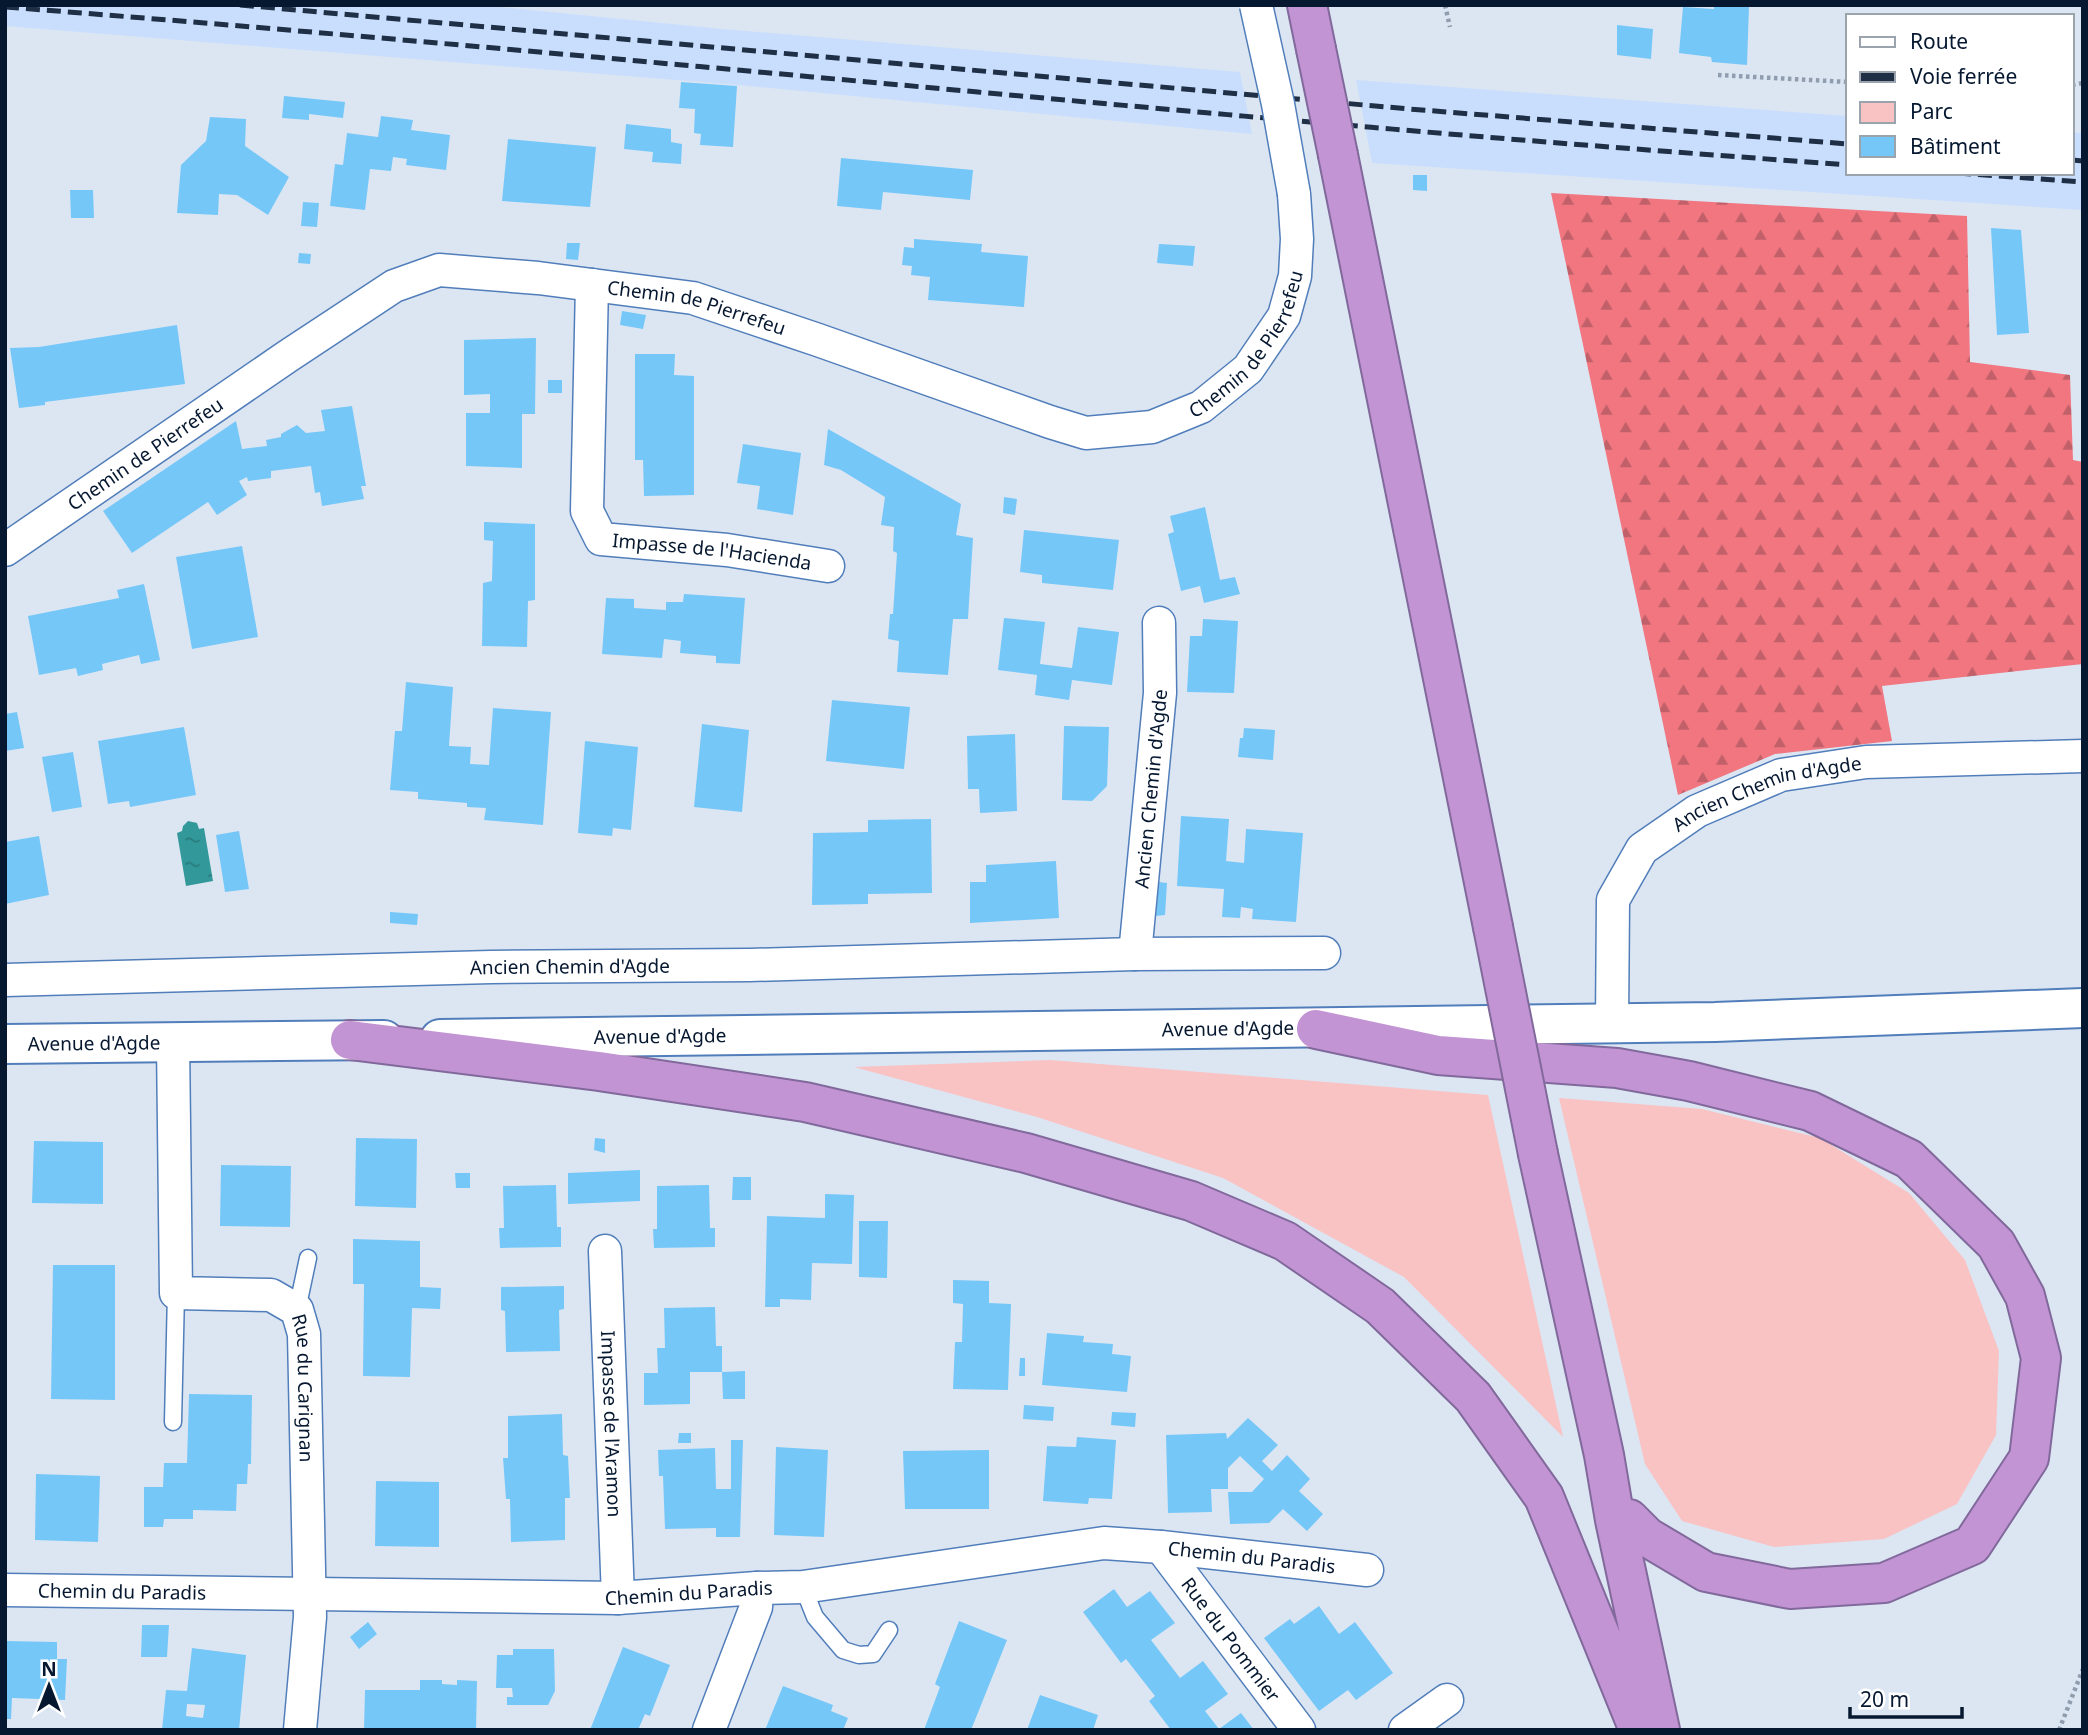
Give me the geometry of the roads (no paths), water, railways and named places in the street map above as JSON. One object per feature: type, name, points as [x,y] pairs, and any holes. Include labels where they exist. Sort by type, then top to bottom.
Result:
[{"type":"highway","points":[[1307,5],[1538,1154],[1604,1454],[1615,1520],[1660,1730]]},
{"type":"highway","points":[[1316,1028],[1438,1055],[1617,1068],[1689,1081],[1810,1111],[1909,1158],[1996,1244],[2025,1296],[2041,1358],[2029,1458],[1972,1545],[1884,1583],[1790,1590],[1706,1572],[1647,1537],[1629,1518]]},
{"type":"highway","points":[[351,1040],[599,1071],[806,1102],[1026,1153],[1191,1201],[1285,1241],[1380,1306],[1473,1397],[1544,1497],[1639,1730]]},
{"type":"highway","points":[[1604,1454],[1629,1518],[1682,1730]]},
{"type":"main road","name":"Avenue d'Agde","points":[[5,1044],[1612,1024],[2083,1008]]},
{"type":"street","name":"Chemin de Pierrefeu","points":[[5,550],[394,286],[439,270],[538,278],[693,299],[1086,433],[1152,427],[1201,407],[1248,369],[1284,316],[1295,276],[1297,239],[1294,194],[1278,104],[1255,5]]},
{"type":"street","name":"Impasse de l'Hacienda","points":[[592,285],[587,510],[601,538],[727,550],[828,566]]},
{"type":"street","name":"Ancien Chemin d'Agde","points":[[1135,954],[1160,693],[1159,623]]},
{"type":"street","name":"Ancien Chemin d'Agde","points":[[1612,1024],[1613,900],[1642,849],[1697,811],[1781,775],[1866,762],[2083,756]]},
{"type":"street","name":"Ancien Chemin d'Agde","points":[[5,980],[491,967],[750,965],[1135,954],[1324,953]]},
{"type":"street","points":[[173,1042],[176,1293]]},
{"type":"street","name":"Impasse de l'Aramon","points":[[605,1251],[618,1598]]},
{"type":"street","name":"Rue du Carignan","points":[[176,1293],[271,1295],[297,1310],[304,1334],[310,1617],[300,1730]]},
{"type":"street","name":"Chemin du Paradis","points":[[5,1590],[618,1598],[803,1587],[1104,1544],[1161,1547],[1367,1570]]},
{"type":"street","name":"Rue du Pommier","points":[[1161,1547],[1299,1730]]},
{"type":"street","points":[[709,1730],[756,1608],[757,1588]]},
{"type":"street","points":[[1405,1730],[1447,1700]]},
{"type":"lane","points":[[297,1310],[308,1258]]},
{"type":"lane","points":[[173,1422],[176,1293]]},
{"type":"lane","points":[[803,1587],[814,1617],[843,1650],[859,1655],[873,1654],[889,1630]]},
{"type":"water","points":[[188,821],[197,823],[199,829],[204,828],[213,881],[186,886],[177,833],[182,831]]},
{"type":"railway","points":[[240,5],[1409,109],[1846,144]]},
{"type":"railway","points":[[5,7],[1403,130],[1846,165]]},
{"type":"railway","points":[[2074,160],[2083,161]]},
{"type":"railway","points":[[1985,175],[2083,182]]}]
